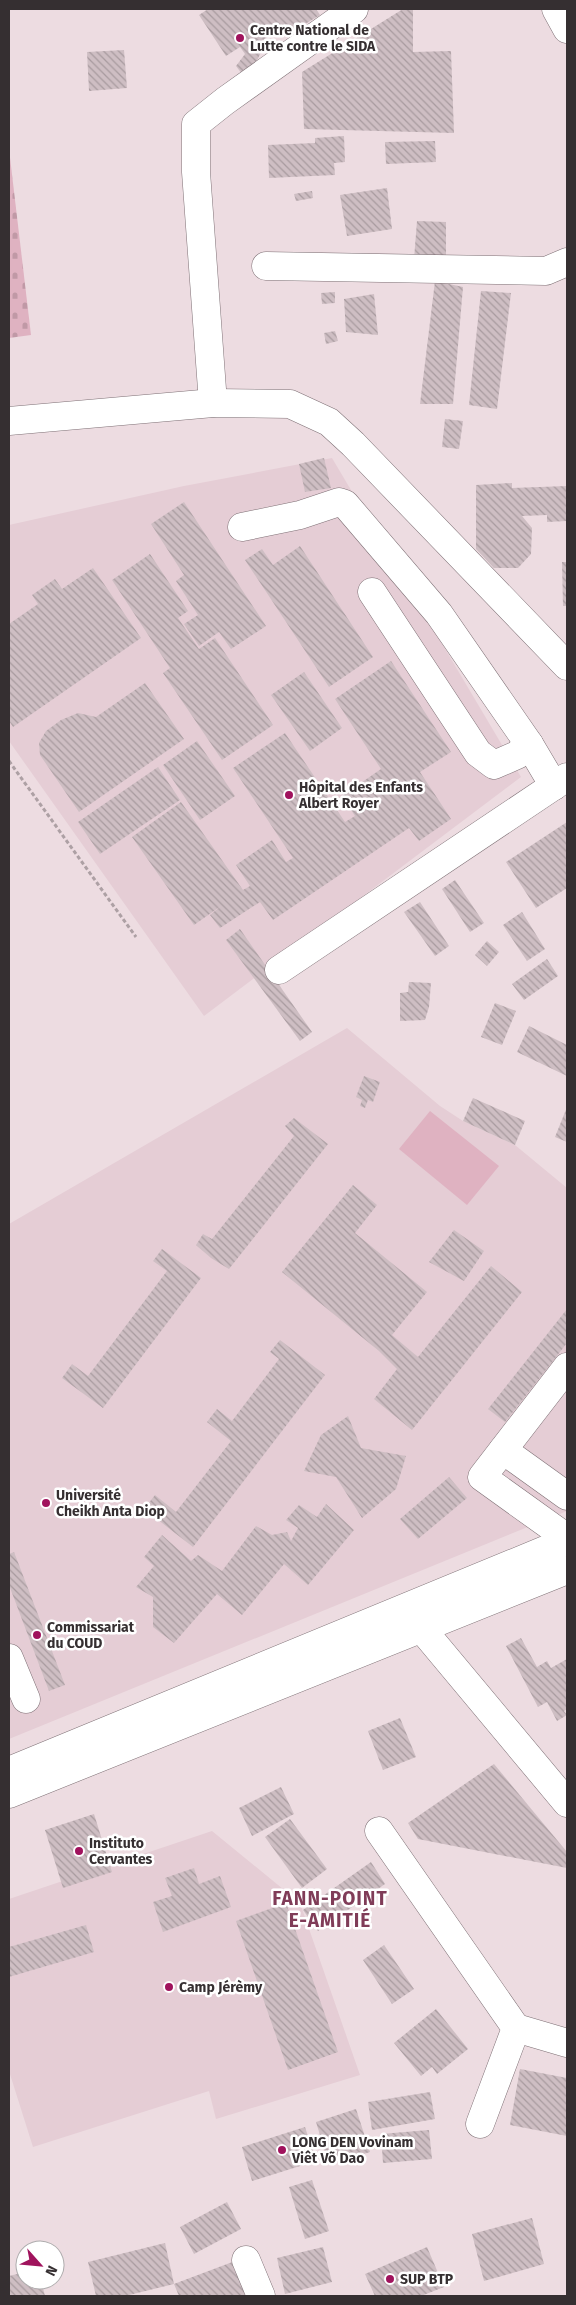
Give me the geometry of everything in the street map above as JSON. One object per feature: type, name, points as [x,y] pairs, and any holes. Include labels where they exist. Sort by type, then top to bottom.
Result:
[{"type":"street","points":[[213,403],[196,172],[196,124],[225,100],[354,9]]},
{"type":"street","points":[[556,9],[567,30]]},
{"type":"street","points":[[266,266],[546,271],[567,262]]},
{"type":"street","points":[[9,421],[213,403],[290,404],[329,422],[360,451],[567,666]]},
{"type":"street","points":[[242,527],[300,515],[339,502],[345,504],[439,614],[529,744],[561,781],[279,970]]},
{"type":"street","points":[[372,592],[478,754],[494,765],[517,755],[529,744]]},
{"type":"street","points":[[567,1367],[482,1477],[567,1539]]},
{"type":"street","points":[[503,1450],[567,1496]]},
{"type":"street","points":[[9,1771],[567,1539]]},
{"type":"street","points":[[9,1794],[567,1570]]},
{"type":"street","points":[[421,1628],[567,1801]]},
{"type":"street","points":[[9,1658],[26,1699]]},
{"type":"street","points":[[379,1831],[516,2028],[567,2043]]},
{"type":"street","points":[[480,2124],[516,2028]]},
{"type":"street","points":[[246,2260],[261,2296]]},
{"type":"path","points":[[9,761],[136,937]]},
{"type":"shaded area","points":[[332,458],[521,777],[204,1016],[9,741],[9,525],[184,486]]},
{"type":"shaded area","points":[[347,1028],[440,1106],[463,1121],[515,1145],[567,1188],[567,1511],[9,1739],[9,1224]]},
{"type":"shaded area","name":"Camp Jérèmy","points":[[212,1831],[300,1903],[360,2075],[216,2119],[209,2091],[33,2147],[9,2071],[9,1899]]},
{"type":"green space","points":[[9,149],[31,335],[9,338]]},
{"type":"green space","points":[[430,1111],[499,1166],[467,1205],[399,1149]]},
{"type":"building","name":"Centre National de Lutte contre le SIDA","points":[[208,9],[316,9],[320,15],[292,32],[287,24],[257,44],[262,50],[253,69],[242,74],[236,66],[245,54],[240,47],[226,56],[199,15]]},
{"type":"building","points":[[403,9],[413,10],[413,52],[451,51],[454,133],[304,129],[302,72]]},
{"type":"building","points":[[124,50],[127,88],[89,91],[87,52]]},
{"type":"building","points":[[344,136],[345,162],[334,163],[335,175],[269,178],[268,145],[315,143],[315,138]]},
{"type":"building","points":[[435,141],[436,162],[386,164],[385,142]]},
{"type":"building","points":[[387,188],[392,229],[347,236],[340,195]]},
{"type":"building","points":[[312,191],[313,198],[296,201],[294,194]]},
{"type":"building","points":[[417,221],[446,222],[446,264],[414,259]]},
{"type":"building","points":[[435,281],[463,287],[453,404],[420,404]]},
{"type":"building","points":[[481,291],[511,293],[497,409],[469,405]]},
{"type":"building","points":[[335,292],[335,303],[322,304],[321,293]]},
{"type":"building","points":[[374,294],[378,335],[346,332],[344,299]]},
{"type":"building","points":[[335,331],[338,341],[326,344],[324,333]]},
{"type":"building","points":[[445,419],[463,421],[459,449],[442,447]]},
{"type":"building","points":[[324,458],[331,488],[305,492],[299,464]]},
{"type":"building","points":[[512,483],[512,488],[567,486],[567,521],[547,522],[547,515],[522,516],[532,528],[531,554],[518,568],[494,568],[476,549],[476,485]]},
{"type":"building","points":[[184,502],[266,626],[231,649],[219,632],[199,646],[184,624],[198,615],[176,581],[184,575],[151,524]]},
{"type":"building","points":[[300,546],[373,657],[329,687],[245,560],[262,549],[273,565]]},
{"type":"building","points":[[150,554],[188,611],[178,618],[199,649],[215,638],[273,725],[222,760],[163,673],[170,668],[112,580]]},
{"type":"building","points":[[562,562],[567,562],[567,606],[563,606]]},
{"type":"building","points":[[93,568],[141,638],[13,727],[9,721],[9,624],[38,604],[32,595],[55,579],[62,589]]},
{"type":"building","points":[[391,661],[451,752],[420,772],[451,819],[419,841],[409,828],[273,920],[260,902],[220,928],[210,915],[221,906],[194,925],[132,837],[181,802],[243,890],[250,886],[236,865],[272,840],[286,862],[293,858],[233,768],[285,733],[345,822],[355,816],[342,796],[381,769],[335,699]]},
{"type":"building","points":[[304,672],[342,728],[310,751],[271,695]]},
{"type":"building","points":[[145,683],[184,739],[79,812],[40,755],[39,743],[46,731],[61,720],[78,713],[96,717]]},
{"type":"building","points":[[197,741],[235,796],[200,820],[163,765]]},
{"type":"building","points":[[158,767],[180,800],[100,854],[78,822]]},
{"type":"building","points":[[567,822],[567,888],[536,908],[506,862]]},
{"type":"building","points":[[455,880],[484,923],[470,932],[442,889]]},
{"type":"building","points":[[420,902],[449,946],[435,956],[404,912]]},
{"type":"building","points":[[522,912],[545,949],[527,961],[503,925]]},
{"type":"building","points":[[240,929],[312,1032],[300,1041],[226,940]]},
{"type":"building","points":[[487,941],[499,952],[487,966],[475,955]]},
{"type":"building","points":[[547,959],[558,976],[524,1000],[512,984]]},
{"type":"building","points":[[409,982],[431,983],[429,1007],[425,1020],[400,1021],[400,993],[408,992]]},
{"type":"building","points":[[495,1003],[516,1011],[502,1045],[481,1037]]},
{"type":"building","points":[[529,1026],[567,1045],[567,1076],[517,1052]]},
{"type":"building","points":[[364,1076],[380,1082],[373,1102],[368,1100],[365,1108],[360,1106],[362,1100],[356,1097]]},
{"type":"building","points":[[473,1098],[525,1121],[515,1145],[463,1121]]},
{"type":"building","points":[[567,1107],[567,1142],[555,1137]]},
{"type":"building","points":[[294,1118],[328,1144],[229,1269],[211,1258],[196,1245],[203,1234],[212,1239],[294,1136],[285,1126]]},
{"type":"building","points":[[353,1185],[377,1205],[355,1233],[427,1292],[392,1335],[418,1357],[491,1266],[522,1292],[412,1430],[374,1399],[397,1369],[379,1351],[282,1272]]},
{"type":"building","points":[[454,1230],[484,1251],[464,1281],[429,1262]]},
{"type":"building","points":[[162,1249],[201,1278],[103,1408],[62,1378],[72,1364],[88,1376],[167,1271],[153,1261]]},
{"type":"building","points":[[567,1309],[567,1343],[505,1422],[488,1409]]},
{"type":"building","points":[[280,1340],[325,1375],[193,1547],[144,1509],[155,1495],[176,1512],[231,1441],[207,1422],[217,1409],[232,1421],[279,1359],[270,1352]]},
{"type":"building","points":[[348,1416],[361,1448],[406,1456],[396,1489],[362,1518],[336,1477],[304,1471],[321,1435]]},
{"type":"building","points":[[449,1477],[467,1498],[418,1539],[400,1519]]},
{"type":"building","points":[[326,1504],[354,1530],[308,1585],[284,1564],[242,1615],[217,1594],[174,1643],[153,1627],[153,1597],[136,1587],[154,1566],[144,1557],[162,1535],[191,1561],[198,1555],[222,1571],[256,1526],[272,1535],[287,1532],[291,1541],[298,1528],[286,1520],[299,1505],[317,1517]]},
{"type":"building","name":"Commissariat du COUD","points":[[14,1552],[65,1685],[49,1691],[9,1585],[9,1554]]},
{"type":"building","points":[[521,1638],[537,1667],[547,1661],[551,1668],[567,1659],[567,1709],[564,1711],[567,1715],[557,1721],[547,1702],[538,1707],[506,1646]]},
{"type":"building","points":[[400,1718],[416,1757],[383,1770],[368,1731]]},
{"type":"building","points":[[494,1764],[567,1852],[567,1868],[418,1839],[408,1823]]},
{"type":"building","points":[[281,1787],[294,1814],[252,1836],[239,1808]]},
{"type":"building","name":"Instituto Cervantes","points":[[94,1814],[112,1872],[63,1888],[45,1830]]},
{"type":"building","points":[[290,1819],[327,1869],[302,1888],[265,1837]]},
{"type":"building","points":[[371,1862],[385,1884],[318,1931],[303,1910]]},
{"type":"building","points":[[194,1868],[199,1884],[220,1876],[231,1907],[163,1932],[153,1902],[172,1896],[165,1878]]},
{"type":"building","points":[[286,1903],[338,2052],[288,2070],[236,1921]]},
{"type":"building","points":[[86,1925],[94,1952],[9,1977],[9,1947]]},
{"type":"building","points":[[384,1945],[414,1989],[392,2004],[363,1960]]},
{"type":"building","points":[[436,2009],[468,2049],[437,2074],[432,2067],[421,2076],[394,2043]]},
{"type":"building","points":[[520,2069],[567,2078],[567,2136],[510,2125]]},
{"type":"building","points":[[430,2092],[435,2119],[372,2130],[368,2102]]},
{"type":"building","points":[[356,2109],[370,2152],[329,2165],[316,2122]]},
{"type":"building","points":[[305,2127],[316,2161],[252,2181],[242,2147]]},
{"type":"building","points":[[429,2130],[432,2159],[383,2163],[381,2134]]},
{"type":"building","points":[[312,2180],[329,2231],[305,2239],[289,2187]]},
{"type":"building","points":[[227,2202],[241,2229],[194,2254],[180,2227]]},
{"type":"building","points":[[532,2218],[544,2264],[484,2281],[472,2234]]},
{"type":"building","points":[[165,2243],[174,2284],[125,2296],[96,2296],[88,2262]]},
{"type":"building","points":[[323,2247],[332,2282],[285,2294],[277,2258]]},
{"type":"building","points":[[427,2247],[444,2287],[421,2296],[375,2296],[365,2274]]},
{"type":"building","points":[[235,2261],[248,2296],[179,2296],[174,2284]]},
{"type":"building","points":[[15,2274],[15,2290],[44,2290],[45,2296],[9,2296],[9,2276]]},
{"type":"place","name":"Centre National de Lutte contre le SIDA","points":[[240,38]]},
{"type":"place","name":"Hôpital des Enfants Albert Royer","points":[[289,795]]},
{"type":"place","name":"Université Cheikh Anta Diop","points":[[46,1503]]},
{"type":"place","name":"Commissariat du COUD","points":[[37,1635]]},
{"type":"place","name":"Instituto Cervantes","points":[[79,1851]]},
{"type":"place","name":"Camp Jérèmy","points":[[169,1987]]},
{"type":"place","name":"LONG DEN Vovinam Viêt Võ Dao","points":[[282,2150]]},
{"type":"place","name":"SUP BTP","points":[[390,2279]]},
{"type":"district","name":"FANN-POINT E-AMITIÉ","points":[[330,1909]]}]
